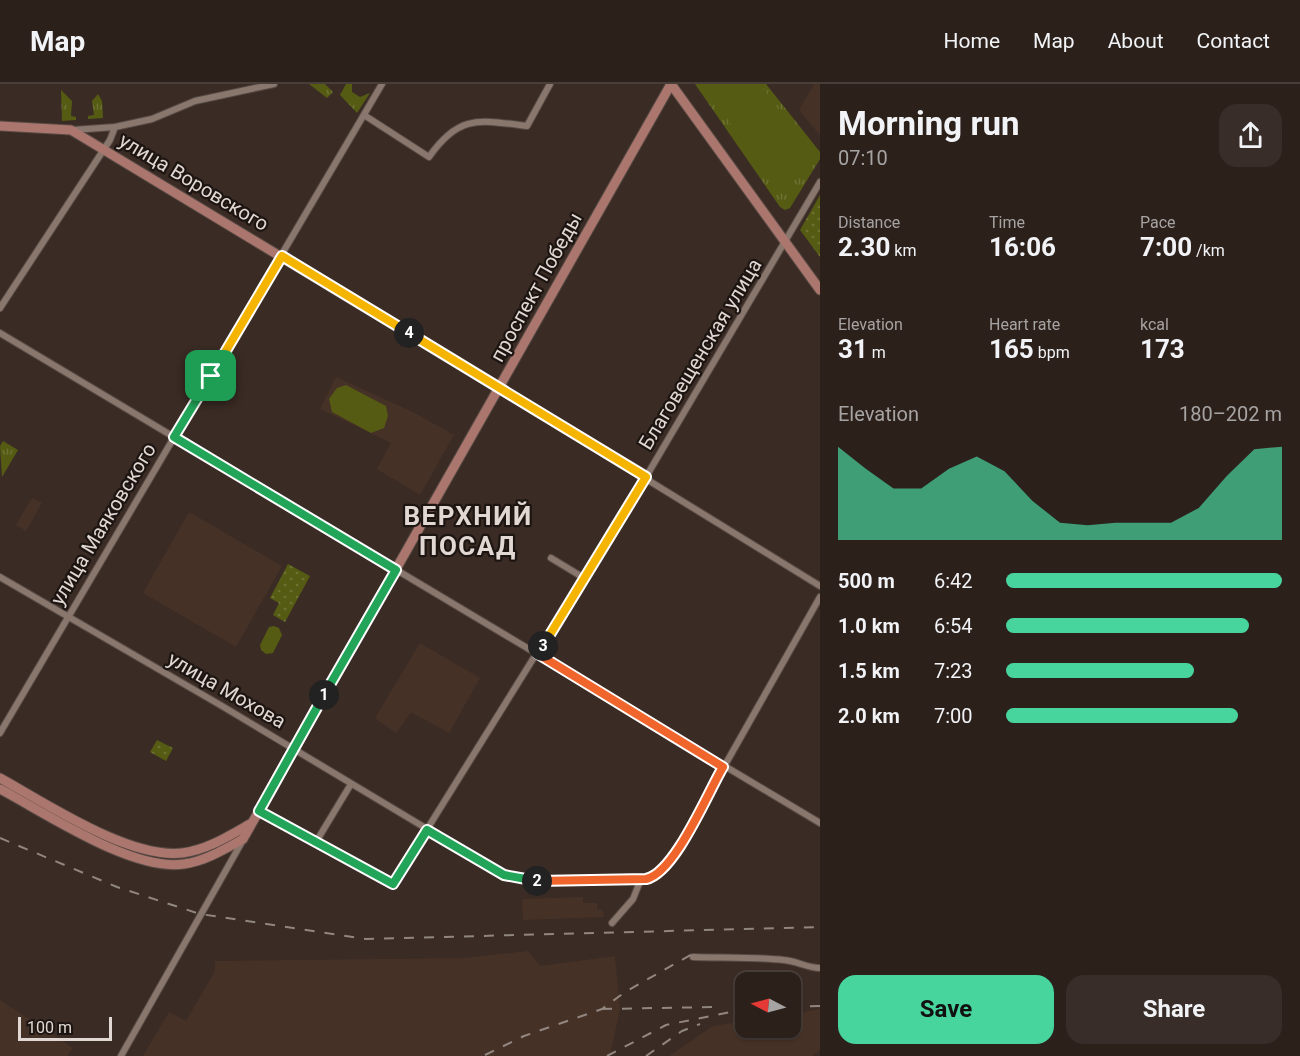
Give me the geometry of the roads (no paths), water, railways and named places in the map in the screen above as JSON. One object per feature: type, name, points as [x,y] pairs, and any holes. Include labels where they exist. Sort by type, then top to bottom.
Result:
[{"type":"main road","points":[[671,84],[820,290]]},
{"type":"main road","name":"проспект Победы","points":[[243,839],[671,84]]},
{"type":"main road","points":[[0,126],[71,130]]},
{"type":"main road","name":"улица Воровского","points":[[71,130],[500,389]]},
{"type":"main road","points":[[0,778],[117,840],[149,851],[171,853],[196,850],[252,823]]},
{"type":"main road","points":[[0,789],[114,850],[149,864],[174,866],[195,862],[243,839]]},
{"type":"street","points":[[71,130],[115,127],[152,119],[195,101],[274,84]]},
{"type":"street","name":"улица Маяковского","points":[[0,733],[382,84]]},
{"type":"street","points":[[364,115],[429,158],[447,134],[475,122],[527,126],[550,84]]},
{"type":"street","points":[[0,308],[115,127]]},
{"type":"street","name":"Благовещенская улица","points":[[316,842],[393,884],[397,879],[646,477],[820,182]]},
{"type":"street","points":[[0,333],[820,823]]},
{"type":"street","name":"улица Воровского","points":[[500,389],[820,586]]},
{"type":"street","points":[[551,558],[584,578]]},
{"type":"street","name":"улица Мохова","points":[[0,577],[294,748],[490,868],[519,879],[535,881],[641,879]]},
{"type":"street","points":[[612,923],[633,899],[641,879],[656,876],[677,850],[820,597]]},
{"type":"street","points":[[259,811],[316,842],[351,784]]},
{"type":"street","name":"проспект Победы","points":[[120,1056],[243,839]]},
{"type":"street","points":[[693,957],[782,959],[800,962],[810,968],[820,968]]},
{"type":"railway","points":[[0,838],[117,887],[200,914],[366,939],[820,927]]},
{"type":"railway","points":[[485,1055],[524,1036],[602,1009],[625,992],[694,953]]},
{"type":"railway","points":[[801,1007],[820,1006]]},
{"type":"railway","points":[[602,1009],[713,1007]]},
{"type":"railway","points":[[607,1056],[666,1025],[735,1011]]},
{"type":"railway","points":[[646,1056],[682,1031],[700,1024]]},
{"type":"district","name":"ВЕРХНИЙ ПОСАД","points":[[468,531]]}]
